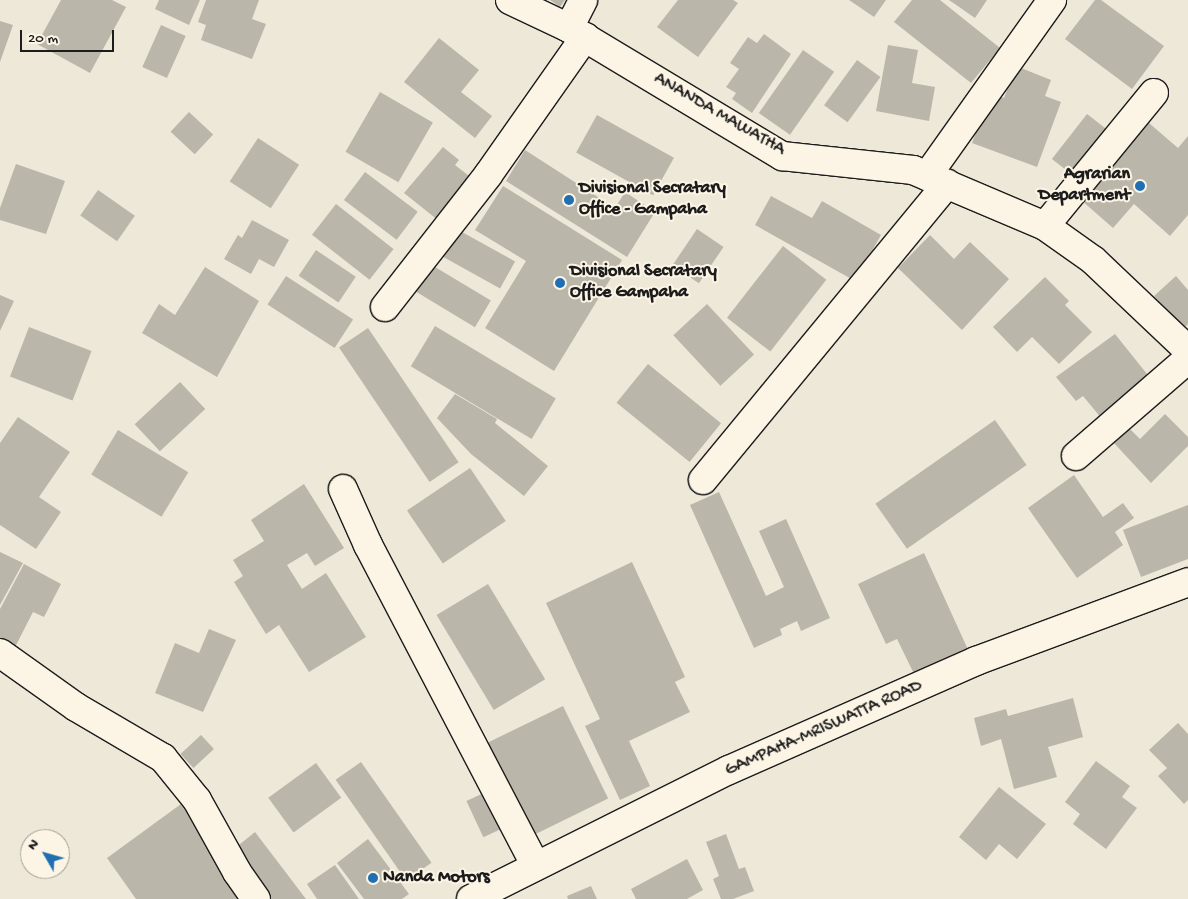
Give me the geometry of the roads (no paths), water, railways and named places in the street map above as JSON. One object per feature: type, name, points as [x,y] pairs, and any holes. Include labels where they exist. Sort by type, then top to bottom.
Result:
[{"type":"street","name":"ANANDA MAWATHA","points":[[510,0],[577,33],[782,156],[913,170],[1045,226],[1093,260],[1188,350]]},
{"type":"street","points":[[385,307],[488,175],[577,33],[583,0]]},
{"type":"street","points":[[702,480],[937,180],[1052,0]]},
{"type":"street","points":[[1045,226],[1154,93]]},
{"type":"street","points":[[1076,456],[1188,359]]},
{"type":"street","points":[[343,489],[368,545],[536,866]]},
{"type":"street","name":"GAMPAHA-MRISWATTA ROAD","points":[[471,899],[729,770],[968,665],[1188,582]]},
{"type":"street","points":[[0,653],[76,706],[163,758],[197,800],[237,872],[256,899]]},
{"type":"place","name":"Agrarian Department","points":[[1140,186]]},
{"type":"place","name":"Divisional Secratary Office - Gampaha","points":[[569,200]]},
{"type":"place","name":"Divisional Secratary Office Gampaha","points":[[560,283]]},
{"type":"place","name":"Nanda Motors","points":[[373,878]]}]
